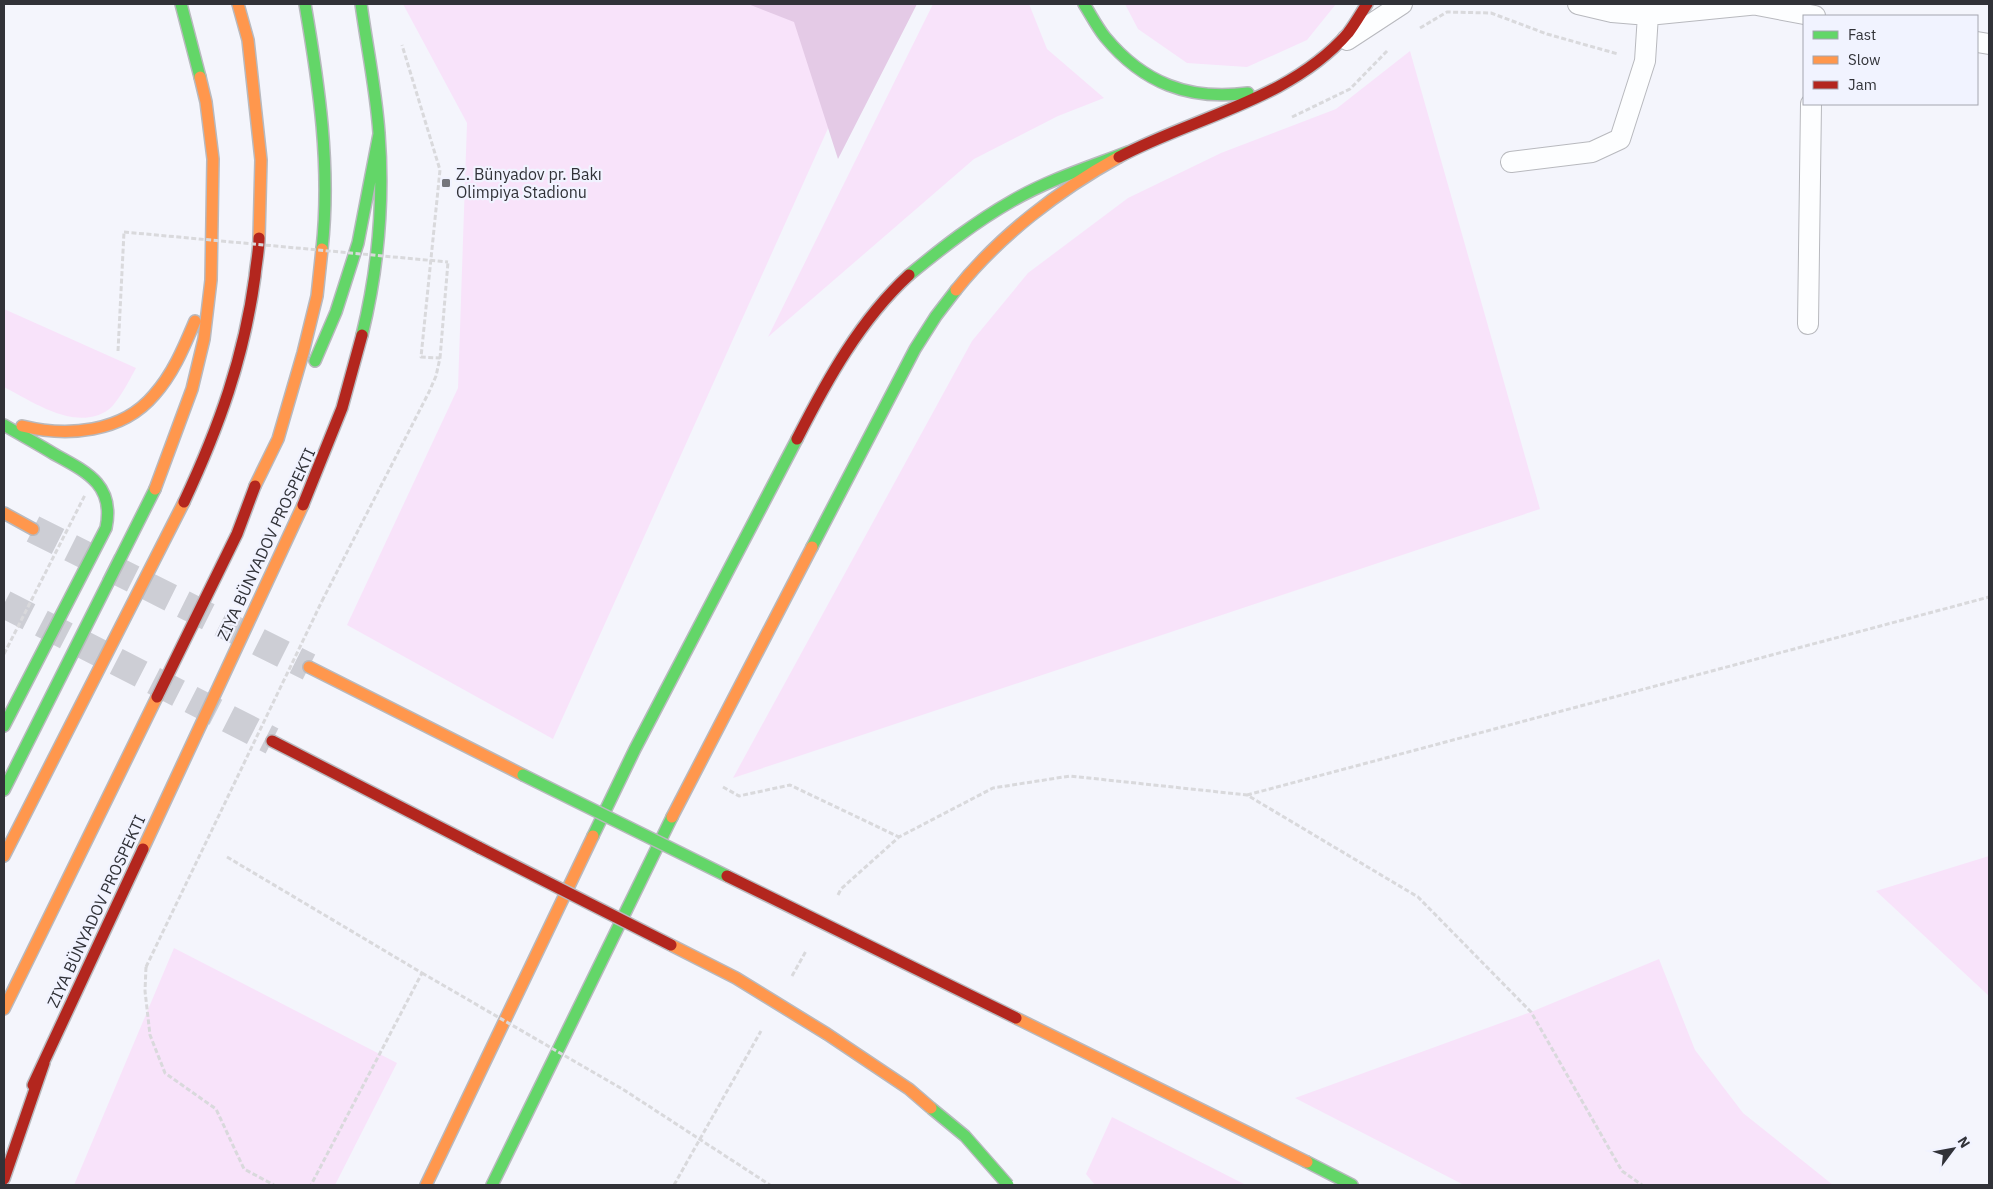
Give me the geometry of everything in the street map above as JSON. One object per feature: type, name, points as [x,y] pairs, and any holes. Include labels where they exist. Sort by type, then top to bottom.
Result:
[{"type":"main road","points":[[4,790],[52,698],[154,492],[192,389],[204,339],[211,280],[214,159],[206,102],[181,4]]},
{"type":"main road","points":[[4,856],[182,507],[212,444],[232,381],[250,314],[259,242],[261,169],[248,40],[238,4]]},
{"type":"main road","name":"ZIYA BÜNYADOV PROSPEKTI","points":[[4,1008],[237,534],[260,474],[278,439],[317,296],[324,231],[325,155],[318,80],[305,4]]},
{"type":"main road","name":"ZIYA BÜNYADOV PROSPEKTI","points":[[44,1063],[326,454],[347,392],[363,331],[376,256],[380,203],[379,134],[361,4]]},
{"type":"main road","points":[[1084,4],[1104,36],[1130,64],[1160,84],[1196,95],[1227,97],[1260,90],[1289,79]]},
{"type":"main road","points":[[426,1185],[634,749],[818,398],[864,324],[906,276],[960,234],[1027,194],[1057,179],[1128,152],[1241,104],[1311,67],[1331,51],[1361,17],[1368,4]]},
{"type":"main road","points":[[278,439],[336,312],[358,243],[379,134]]},
{"type":"main road","points":[[492,1185],[692,777],[915,349],[944,305],[984,257],[1035,213],[1085,178],[1128,152]]},
{"type":"main road","points":[[4,421],[30,429],[67,433],[100,428],[128,416],[152,399],[170,374],[188,338],[211,280]]},
{"type":"main road","points":[[4,425],[85,471],[96,480],[109,503],[109,516],[106,528],[4,726]]},
{"type":"main road","points":[[4,513],[33,529]]},
{"type":"main road","points":[[309,667],[523,775],[1352,1185]]},
{"type":"main road","points":[[272,741],[736,978],[827,1034],[909,1089],[965,1136],[1008,1185]]},
{"type":"main road","points":[[4,1145],[44,1063]]},
{"type":"main road","points":[[4,1159],[44,1063]]},
{"type":"main road","points":[[4,1179],[44,1063]]},
{"type":"lane","points":[[1331,51],[1402,4]]},
{"type":"lane","points":[[1578,4],[1648,15],[1758,4],[1808,15]]},
{"type":"lane","points":[[1511,162],[1592,152],[1620,139],[1645,61],[1648,15]]},
{"type":"lane","points":[[1808,324],[1811,105]]},
{"type":"path","points":[[1416,30],[1447,12],[1491,13],[1546,34],[1645,61]]},
{"type":"path","points":[[402,43],[440,170],[422,357],[440,358]]},
{"type":"path","points":[[1284,121],[1350,89],[1394,44]]},
{"type":"path","points":[[118,351],[124,232],[448,262],[440,358],[436,376],[322,601],[146,967],[145,991],[150,1036],[166,1073],[216,1108],[244,1169],[274,1185]]},
{"type":"path","points":[[4,654],[85,495]]},
{"type":"path","points":[[836,897],[841,889],[899,837],[994,788],[1070,776],[1247,796],[1989,596]]},
{"type":"path","points":[[719,785],[739,796],[790,785],[899,837]]},
{"type":"path","points":[[1247,796],[1418,897],[1531,1012],[1622,1171],[1642,1185]]},
{"type":"path","points":[[227,857],[624,1090],[770,1185]]},
{"type":"path","points":[[789,982],[808,948]]},
{"type":"path","points":[[311,1185],[422,973]]},
{"type":"path","points":[[674,1185],[765,1024]]},
{"type":"shaded area","points":[[403,4],[884,4],[553,739],[347,625],[458,388],[467,123]]},
{"type":"shaded area","points":[[748,4],[917,4],[838,159],[794,22]]},
{"type":"shaded area","points":[[933,4],[1029,4],[1047,49],[1104,98],[1058,116],[974,159],[768,337]]},
{"type":"shaded area","points":[[1125,4],[1336,4],[1307,40],[1247,67],[1187,63],[1138,29]]},
{"type":"shaded area","points":[[1410,51],[1540,509],[733,778],[972,341],[1028,273],[1128,198],[1221,153],[1336,109]]},
{"type":"shaded area","points":[[4,309],[136,368],[112,407],[96,416],[82,418],[69,416],[41,407],[4,387]]},
{"type":"shaded area","points":[[1989,856],[1989,996],[1876,891]]},
{"type":"shaded area","points":[[174,948],[397,1063],[335,1185],[74,1185]]},
{"type":"shaded area","points":[[1659,959],[1695,1050],[1743,1113],[1833,1185],[1464,1185],[1295,1098],[1531,1012]]},
{"type":"shaded area","points":[[1112,1117],[1246,1185],[1095,1185],[1086,1174]]},
{"type":"tunnel","points":[[33,529],[309,667]]},
{"type":"tunnel","points":[[4,604],[272,741]]},
{"type":"traffic: fast","points":[[181,4],[200,77]]},
{"type":"traffic: fast","points":[[305,4],[322,126],[325,188],[322,249]]},
{"type":"traffic: fast","points":[[361,4],[378,117],[381,184],[376,260],[362,335]]},
{"type":"traffic: fast","points":[[1084,4],[1102,33],[1120,53],[1151,77],[1187,91],[1226,95],[1248,93]]},
{"type":"traffic: fast","points":[[315,361],[336,312],[358,243],[379,134]]},
{"type":"traffic: fast","points":[[909,275],[959,236],[1026,193],[1054,180],[1128,152]]},
{"type":"traffic: fast","points":[[812,547],[915,349],[936,316],[956,290]]},
{"type":"traffic: fast","points":[[4,425],[87,474],[102,490],[108,513],[106,528],[4,726]]},
{"type":"traffic: fast","points":[[593,836],[635,749],[797,439]]},
{"type":"traffic: fast","points":[[4,790],[155,489]]},
{"type":"traffic: fast","points":[[523,775],[727,876]]},
{"type":"traffic: fast","points":[[492,1185],[672,817]]},
{"type":"traffic: fast","points":[[931,1108],[965,1136],[1008,1185]]},
{"type":"traffic: fast","points":[[1307,1162],[1352,1185]]},
{"type":"traffic: slow","points":[[238,4],[248,40],[261,160],[259,238]]},
{"type":"traffic: slow","points":[[155,489],[192,389],[204,339],[211,280],[213,159],[206,102],[200,77]]},
{"type":"traffic: slow","points":[[956,290],[991,251],[1031,216],[1074,184],[1119,157]]},
{"type":"traffic: slow","points":[[255,486],[278,439],[303,353],[317,296],[322,249]]},
{"type":"traffic: slow","points":[[22,426],[57,431],[93,429],[110,424],[141,408],[167,378],[178,360],[195,321]]},
{"type":"traffic: slow","points":[[4,856],[184,502]]},
{"type":"traffic: slow","points":[[143,849],[303,505]]},
{"type":"traffic: slow","points":[[4,513],[33,529]]},
{"type":"traffic: slow","points":[[672,817],[812,547]]},
{"type":"traffic: slow","points":[[309,667],[523,775]]},
{"type":"traffic: slow","points":[[4,1009],[157,697]]},
{"type":"traffic: slow","points":[[426,1185],[593,836]]},
{"type":"traffic: slow","points":[[671,945],[736,978],[827,1034],[909,1089],[931,1108]]},
{"type":"traffic: slow","points":[[1016,1018],[1307,1162]]},
{"type":"traffic: jam","points":[[1119,157],[1240,105],[1298,75],[1325,56],[1348,33],[1367,4]]},
{"type":"traffic: jam","points":[[184,502],[219,419],[237,364],[250,306],[259,238]]},
{"type":"traffic: jam","points":[[797,439],[820,395],[860,331],[875,311],[909,275]]},
{"type":"traffic: jam","points":[[303,505],[342,408],[362,335]]},
{"type":"traffic: jam","points":[[157,697],[237,534],[255,486]]},
{"type":"traffic: jam","points":[[272,741],[480,848]]},
{"type":"traffic: jam","points":[[480,848],[671,945]]},
{"type":"traffic: jam","points":[[33,1085],[143,849]]},
{"type":"traffic: jam","points":[[727,876],[1016,1018]]},
{"type":"traffic: jam","points":[[4,1179],[44,1063]]},
{"type":"place","name":"Z. Bünyadov pr. Bakı Olimpiya Stadionu","points":[[446,183]]}]
